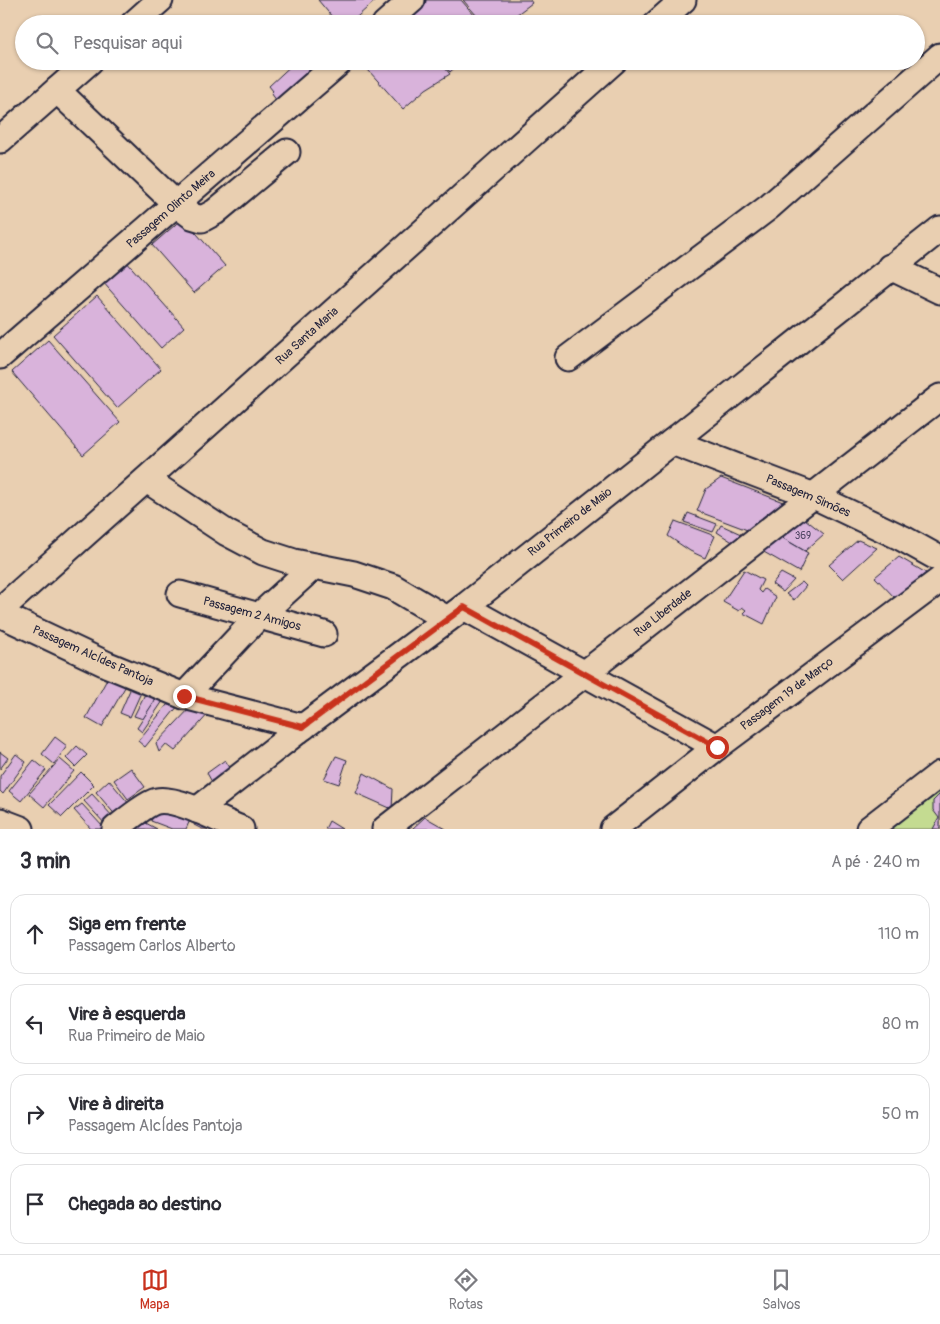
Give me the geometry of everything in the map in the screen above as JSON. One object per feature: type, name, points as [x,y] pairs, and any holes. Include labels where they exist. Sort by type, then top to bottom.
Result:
[{"type":"street","points":[[143,15],[160,0]]},
{"type":"street","points":[[394,15],[412,0]]},
{"type":"street","points":[[666,15],[682,0]]},
{"type":"street","points":[[925,69],[940,56]]},
{"type":"street","points":[[0,140],[79,70]]},
{"type":"street","name":"Passagem Olinto Meira","points":[[0,356],[331,70]]},
{"type":"street","name":"Rua Santa Maria","points":[[0,612],[604,70]]},
{"type":"street","points":[[568,358],[769,207],[924,70]]},
{"type":"street","points":[[56,90],[176,204],[192,216],[202,219],[216,212],[287,152]]},
{"type":"street","name":"Rua Primeiro de Maio","points":[[197,810],[303,727],[455,613],[940,229]]},
{"type":"street","points":[[890,267],[940,291]]},
{"type":"street","name":"Rua Liberdade","points":[[385,829],[940,397]]},
{"type":"street","name":"Passagem Simões","points":[[672,442],[814,496],[902,538],[940,559]]},
{"type":"street","points":[[147,480],[227,533],[263,552],[294,562],[354,574],[393,587],[455,613],[584,674],[717,747]]},
{"type":"street","points":[[184,696],[259,616],[314,566]]},
{"type":"street","name":"Passagem 19 de Março","points":[[613,829],[717,747],[940,580]]},
{"type":"street","name":"Passagem 2 Amigos","points":[[180,594],[324,634]]},
{"type":"street","name":"Passagem AlcÍdes Pantoja","points":[[0,612],[108,666],[184,696],[303,727]]},
{"type":"street","points":[[869,829],[940,774]]},
{"type":"street","points":[[114,829],[155,801],[168,801],[197,810],[241,829]]},
{"type":"street","points":[[0,821],[21,829]]},
{"type":"green space","points":[[940,789],[940,829],[887,829]]},
{"type":"building","points":[[318,0],[376,0],[359,15],[330,15]]},
{"type":"building","points":[[421,0],[461,0],[474,15],[408,15]]},
{"type":"building","points":[[463,0],[530,0],[532,3],[516,15],[476,15]]},
{"type":"building","points":[[286,70],[310,70],[277,101],[271,93],[273,91],[269,86]]},
{"type":"building","points":[[368,70],[447,70],[450,74],[426,89],[403,109]]},
{"type":"building","points":[[183,218],[225,266],[194,293],[152,245]]},
{"type":"building","points":[[125,260],[184,327],[161,348],[102,281]]},
{"type":"building","points":[[97,296],[161,369],[117,408],[53,335]]},
{"type":"building","points":[[48,340],[120,422],[83,455],[12,372]]},
{"type":"building","points":[[721,478],[783,502],[750,531],[697,511],[706,489]]},
{"type":"building","points":[[688,513],[717,524],[713,532],[684,522]]},
{"type":"building","points":[[805,519],[824,534],[805,551],[781,537]]},
{"type":"building","points":[[675,521],[715,536],[705,558],[690,551],[668,536]]},
{"type":"building","points":[[721,525],[743,535],[734,543],[717,532]]},
{"type":"building","points":[[781,537],[808,553],[799,572],[762,551]]},
{"type":"building","points":[[858,540],[877,548],[843,579],[829,565]]},
{"type":"building","points":[[899,557],[926,573],[896,599],[875,577]]},
{"type":"building","points":[[744,570],[763,580],[758,590],[761,593],[764,589],[776,597],[764,624],[743,613],[746,610],[742,607],[739,611],[723,602]]},
{"type":"building","points":[[781,573],[794,580],[783,592],[772,584]]},
{"type":"building","points":[[802,582],[806,586],[794,600],[786,594]]},
{"type":"building","points":[[111,672],[128,682],[102,727],[86,718]]},
{"type":"building","points":[[133,683],[143,688],[130,717],[120,713]]},
{"type":"building","points":[[147,690],[161,692],[143,719],[134,716]]},
{"type":"building","points":[[159,694],[165,698],[142,732],[137,728]]},
{"type":"building","points":[[171,700],[178,706],[145,747],[138,741]]},
{"type":"building","points":[[192,706],[210,712],[175,751],[166,744],[159,752],[156,744]]},
{"type":"building","points":[[55,737],[67,746],[54,764],[42,754]]},
{"type":"building","points":[[77,746],[87,755],[75,767],[66,758]]},
{"type":"building","points":[[0,752],[8,758],[0,769]]},
{"type":"building","points":[[16,754],[26,762],[3,794],[0,791],[0,776]]},
{"type":"building","points":[[336,756],[347,760],[339,784],[324,779]]},
{"type":"building","points":[[60,759],[74,771],[44,807],[29,794]]},
{"type":"building","points":[[34,760],[46,770],[21,801],[9,791]]},
{"type":"building","points":[[225,760],[231,769],[212,782],[207,773]]},
{"type":"building","points":[[131,768],[145,787],[128,799],[114,780]]},
{"type":"building","points":[[81,772],[94,785],[62,817],[49,805]]},
{"type":"building","points":[[364,773],[393,789],[392,809],[356,793]]},
{"type":"building","points":[[109,780],[130,805],[117,817],[96,792]]},
{"type":"building","points":[[92,794],[114,818],[106,825],[84,801]]},
{"type":"building","points":[[940,794],[940,829],[933,829],[939,818],[933,810],[933,801]]},
{"type":"building","points":[[82,804],[103,827],[101,829],[91,829],[74,810]]},
{"type":"building","points":[[158,806],[190,820],[186,829],[172,829],[151,821]]},
{"type":"building","points":[[195,816],[214,829],[202,829],[194,825]]},
{"type":"building","points":[[425,817],[446,829],[412,829]]},
{"type":"building","points":[[142,821],[157,829],[138,829]]},
{"type":"building","points":[[329,821],[342,829],[325,829]]},
{"type":"route","points":[[184,696],[303,727],[464,607],[717,747]]}]
